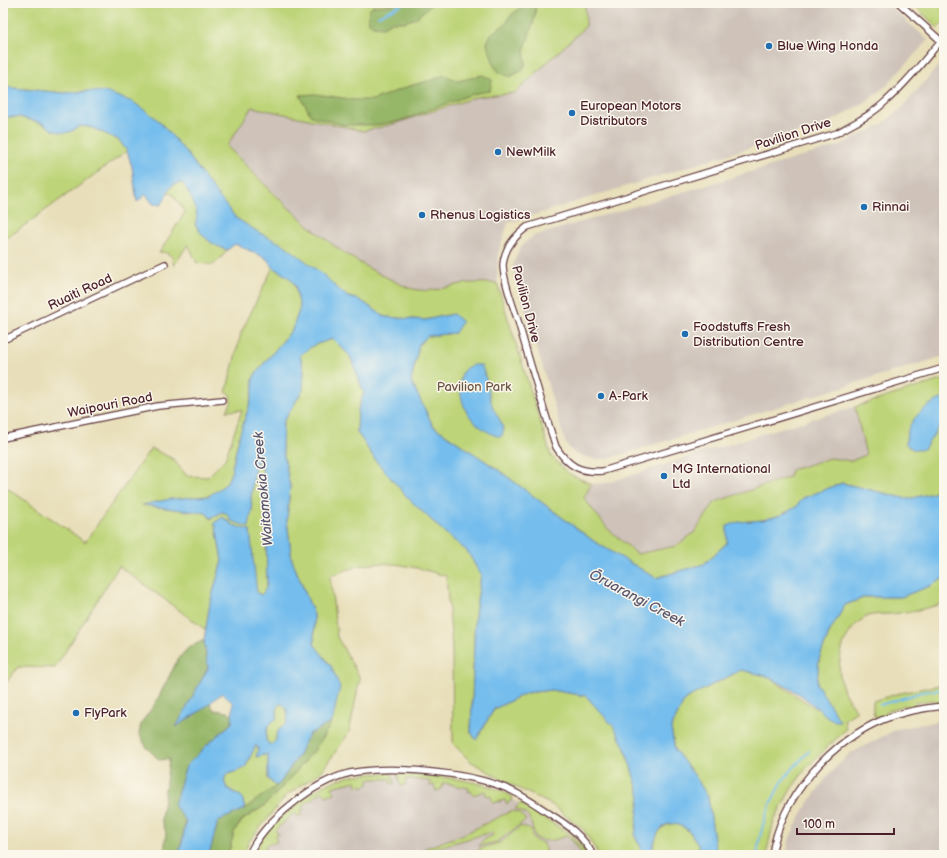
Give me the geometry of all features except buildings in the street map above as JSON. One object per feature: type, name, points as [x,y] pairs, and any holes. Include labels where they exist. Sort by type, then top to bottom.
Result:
[{"type":"street","points":[[899,3],[942,39]]},
{"type":"street","name":"Pavilion Drive","points":[[942,39],[886,102],[864,118],[837,133],[527,228],[519,233],[513,240],[507,250],[503,265],[504,274],[556,447],[562,456],[576,468],[592,472],[616,468],[944,368]]},
{"type":"street","name":"Ruaiti Road","points":[[3,340],[166,264]]},
{"type":"street","name":"Waipouri Road","points":[[3,438],[158,406],[222,400]]},
{"type":"street","points":[[772,855],[782,822],[801,786],[821,763],[836,749],[851,738],[882,720],[912,711],[944,706]]},
{"type":"street","points":[[249,855],[259,837],[274,821],[291,805],[328,780],[350,774],[391,770],[438,773],[502,786],[519,794],[569,826],[581,838],[593,855]]},
{"type":"shaded area","points":[[585,3],[886,3],[928,40],[887,85],[866,102],[834,120],[813,128],[508,223],[498,253],[497,283],[462,284],[435,291],[417,290],[367,269],[329,243],[298,217],[227,146],[252,107],[433,112],[476,97],[515,93],[585,13]]},
{"type":"shaded area","points":[[944,59],[944,356],[607,459],[595,459],[575,454],[566,444],[513,269],[514,262],[520,248],[524,243],[534,236],[838,146],[881,125],[903,107]]},
{"type":"shaded area","points":[[855,407],[866,455],[851,461],[830,458],[789,477],[715,502],[695,532],[676,546],[637,554],[607,528],[584,498],[591,484],[607,483],[774,430]]},
{"type":"shaded area","points":[[944,720],[944,855],[786,855],[790,837],[805,808],[826,778],[849,754],[897,729]]},
{"type":"shaded area","points":[[401,775],[426,776],[497,792],[546,817],[573,838],[585,855],[256,855],[269,832],[321,789],[360,777]]},
{"type":"green space","name":"Pavilion Park","points":[[3,3],[585,3],[586,26],[515,93],[476,97],[394,124],[363,131],[252,107],[227,146],[302,220],[322,236],[365,266],[403,286],[415,289],[435,290],[465,283],[497,283],[551,456],[568,473],[591,484],[584,498],[607,528],[637,554],[676,546],[695,532],[715,502],[789,477],[791,470],[830,458],[851,461],[866,455],[855,407],[944,379],[944,477],[934,493],[908,499],[842,483],[803,498],[796,507],[781,515],[763,520],[739,522],[727,543],[704,564],[656,578],[595,542],[497,469],[433,426],[411,381],[419,344],[428,336],[455,333],[453,314],[425,320],[385,317],[360,300],[348,297],[326,277],[236,218],[189,156],[157,119],[87,91],[65,93],[3,87]]},
{"type":"green space","points":[[395,3],[433,3],[416,18],[404,22],[392,22],[383,27],[373,26],[370,24],[368,19],[369,10],[373,6],[391,5]]},
{"type":"green space","points":[[523,3],[536,3],[535,17],[524,51],[526,63],[523,70],[510,77],[500,73],[494,66],[487,43],[491,34],[507,23],[509,17],[522,6]]},
{"type":"green space","points":[[912,3],[944,3],[944,21],[938,28]]},
{"type":"green space","points":[[445,75],[458,81],[483,75],[492,80],[490,91],[467,96],[400,121],[376,125],[344,125],[311,116],[300,95],[315,94],[356,100],[373,100],[409,86]]},
{"type":"green space","points":[[3,117],[19,117],[42,123],[53,130],[70,132],[80,126],[90,127],[119,140],[127,151],[3,241]]},
{"type":"green space","points":[[175,183],[183,183],[194,203],[196,214],[195,224],[202,234],[212,243],[227,250],[213,265],[197,263],[188,244],[174,266],[172,257],[164,252],[159,253],[185,212],[173,195],[170,193],[167,194],[172,185]]},
{"type":"green space","points":[[273,267],[291,279],[295,285],[300,308],[292,330],[256,373],[253,379],[253,390],[250,403],[240,433],[231,473],[226,484],[209,496],[170,499],[144,505],[206,513],[211,519],[222,512],[227,514],[231,521],[252,510],[251,499],[255,465],[258,460],[263,472],[260,486],[266,499],[267,585],[264,592],[261,595],[257,593],[252,560],[233,525],[223,517],[214,523],[216,526],[222,561],[210,603],[206,630],[119,566],[55,668],[18,667],[3,687],[3,485],[85,542],[151,448],[173,459],[187,476],[208,477],[225,459],[242,410],[227,411],[231,403],[230,394],[226,393],[241,333]]},
{"type":"green space","points":[[333,339],[350,356],[364,393],[358,409],[357,432],[376,461],[409,499],[444,532],[467,551],[481,575],[475,614],[471,732],[476,740],[494,709],[526,693],[551,690],[586,696],[614,727],[624,746],[630,764],[640,796],[635,836],[641,847],[639,855],[599,855],[583,829],[552,805],[504,781],[470,761],[453,744],[452,646],[446,576],[403,565],[382,563],[356,567],[330,576],[337,637],[360,678],[349,733],[321,772],[287,795],[249,841],[243,855],[228,855],[234,832],[243,820],[264,806],[286,783],[314,751],[332,722],[331,666],[314,644],[314,615],[292,560],[287,520],[290,486],[282,446],[283,422],[303,390],[304,371],[300,355],[314,345]]},
{"type":"green space","points":[[944,578],[944,603],[896,614],[869,616],[857,624],[850,632],[844,642],[839,664],[842,686],[846,696],[857,711],[844,720],[846,729],[807,767],[791,789],[774,820],[766,855],[718,855],[715,847],[708,797],[695,776],[675,750],[671,728],[685,699],[741,670],[767,676],[816,709],[818,706],[817,684],[819,659],[830,631],[845,605],[866,597],[901,597],[930,586]]},
{"type":"green space","points":[[204,640],[208,668],[177,726],[210,703],[214,710],[228,712],[233,715],[232,723],[186,766],[186,811],[181,844],[178,855],[164,855],[166,832],[161,820],[169,759],[159,760],[147,748],[139,734],[141,723],[155,704],[178,659],[188,648]]},
{"type":"green space","points":[[944,684],[944,702],[936,702],[933,700],[915,703],[914,706],[908,707],[906,705],[887,711],[885,715],[875,718],[873,712],[873,701],[896,694]]},
{"type":"green space","points":[[279,704],[282,704],[287,710],[287,722],[279,730],[276,740],[271,745],[266,742],[267,731],[271,723],[277,718],[277,708]]},
{"type":"green space","points":[[332,722],[314,751],[286,783],[264,806],[242,820],[234,832],[228,855],[209,855],[218,821],[244,809],[280,783],[298,756],[309,734]]},
{"type":"green space","points":[[256,745],[258,748],[257,757],[268,754],[268,779],[276,786],[245,809],[242,797],[227,788],[224,781],[226,775],[245,768]]},
{"type":"green space","points":[[392,773],[395,783],[391,784],[391,779],[369,779],[369,784],[362,787],[361,785],[357,786],[356,781],[332,787],[335,793],[326,796],[323,791],[303,805],[305,809],[301,810],[303,815],[298,816],[294,813],[275,831],[279,834],[275,836],[277,842],[265,846],[268,855],[258,855],[255,851],[269,828],[303,798],[315,790],[346,777],[366,774]]},
{"type":"green space","points":[[397,774],[425,775],[471,782],[500,790],[512,796],[513,799],[507,804],[505,800],[493,803],[490,795],[486,796],[485,791],[473,795],[471,791],[468,792],[469,788],[443,783],[442,789],[436,791],[434,785],[430,786],[430,781],[406,779],[405,785],[401,786]]},
{"type":"green space","points":[[523,800],[548,814],[574,833],[590,855],[587,855],[582,846],[560,824],[523,803]]},
{"type":"green space","points":[[520,803],[547,819],[572,838],[586,855],[582,855],[576,845],[567,836],[548,841],[536,838],[529,817],[515,809]]},
{"type":"green space","points":[[511,811],[520,813],[526,820],[497,842],[479,846],[483,840],[493,835],[492,832],[425,851],[423,849],[464,834]]},
{"type":"green space","points":[[674,823],[685,828],[689,832],[703,855],[651,855],[657,834],[663,827]]},
{"type":"green space","points":[[521,826],[531,830],[534,839],[543,843],[547,855],[479,855],[479,849],[501,842]]},
{"type":"water","points":[[3,87],[65,93],[87,91],[105,92],[133,102],[157,119],[173,137],[236,218],[258,232],[286,246],[326,277],[348,297],[360,300],[385,317],[425,320],[453,314],[462,322],[455,333],[428,336],[419,344],[411,381],[433,426],[497,469],[595,542],[656,578],[704,564],[727,543],[727,526],[739,522],[763,520],[781,515],[796,507],[803,498],[842,483],[908,499],[934,493],[944,477],[944,578],[930,586],[901,597],[866,597],[845,605],[830,631],[819,659],[817,684],[840,721],[835,721],[829,718],[801,695],[767,676],[741,670],[685,699],[671,728],[675,750],[695,776],[708,797],[715,846],[718,855],[703,855],[694,838],[687,829],[672,824],[666,825],[658,832],[651,855],[639,855],[641,847],[635,836],[640,796],[624,746],[614,727],[586,696],[551,690],[526,693],[494,709],[476,740],[471,732],[475,614],[481,575],[467,551],[444,532],[409,499],[376,461],[357,432],[358,409],[364,393],[350,356],[333,339],[314,345],[300,355],[304,371],[303,390],[283,422],[282,446],[290,486],[287,520],[292,560],[314,615],[314,644],[331,666],[340,687],[332,722],[309,734],[298,756],[280,783],[276,786],[268,779],[268,754],[256,757],[258,748],[256,745],[245,768],[226,775],[224,781],[227,788],[242,797],[245,809],[218,821],[209,855],[178,855],[186,821],[174,805],[186,766],[232,723],[233,703],[222,693],[203,709],[176,727],[208,668],[204,640],[210,603],[222,561],[216,526],[214,523],[223,517],[233,525],[250,530],[257,593],[261,595],[267,585],[266,499],[260,486],[263,475],[262,469],[258,460],[255,465],[251,499],[252,510],[249,527],[231,521],[227,514],[222,512],[211,518],[206,513],[142,505],[170,499],[209,496],[226,484],[231,473],[240,433],[250,403],[253,390],[253,379],[256,373],[292,330],[300,308],[295,285],[291,279],[273,267],[266,258],[235,244],[227,250],[217,246],[205,237],[195,224],[195,209],[183,183],[178,183],[171,187],[161,205],[153,204],[146,194],[137,202],[132,167],[127,151],[119,140],[90,127],[80,126],[70,132],[63,133],[53,130],[42,123],[19,117],[3,117]],"holes":[[[279,704],[282,704],[287,710],[287,722],[278,732],[276,740],[271,745],[266,741],[267,731],[271,723],[277,718],[277,708]]]},
{"type":"water","points":[[473,365],[481,365],[483,370],[493,408],[503,429],[503,434],[501,437],[491,434],[477,424],[466,411],[464,406],[460,390],[462,373],[465,369]]},
{"type":"water","points":[[944,398],[944,420],[924,449],[914,450],[910,448],[906,444],[912,422],[917,415],[929,405]]},
{"type":"waterway","points":[[378,16],[405,3]]},
{"type":"waterway","points":[[880,705],[922,692],[944,689]]},
{"type":"waterway","points":[[757,855],[760,835],[774,797],[784,779],[809,751]]},
{"type":"place","name":"Blue Wing Honda","points":[[769,46]]},
{"type":"place","name":"European Motors Distributors","points":[[572,113]]},
{"type":"place","name":"NewMilk","points":[[498,152]]},
{"type":"place","name":"Rinnai","points":[[864,207]]},
{"type":"place","name":"Rhenus Logistics","points":[[422,215]]},
{"type":"place","name":"Foodstuffs Fresh Distribution Centre","points":[[685,334]]},
{"type":"place","name":"A-Park","points":[[601,396]]},
{"type":"place","name":"MG International Ltd","points":[[664,476]]},
{"type":"place","name":"FlyPark","points":[[76,713]]},
{"type":"water label","name":"Waitomokia Creek","points":[[263,489]]},
{"type":"water label","name":"Ōruarangi Creek","points":[[637,598]]}]
